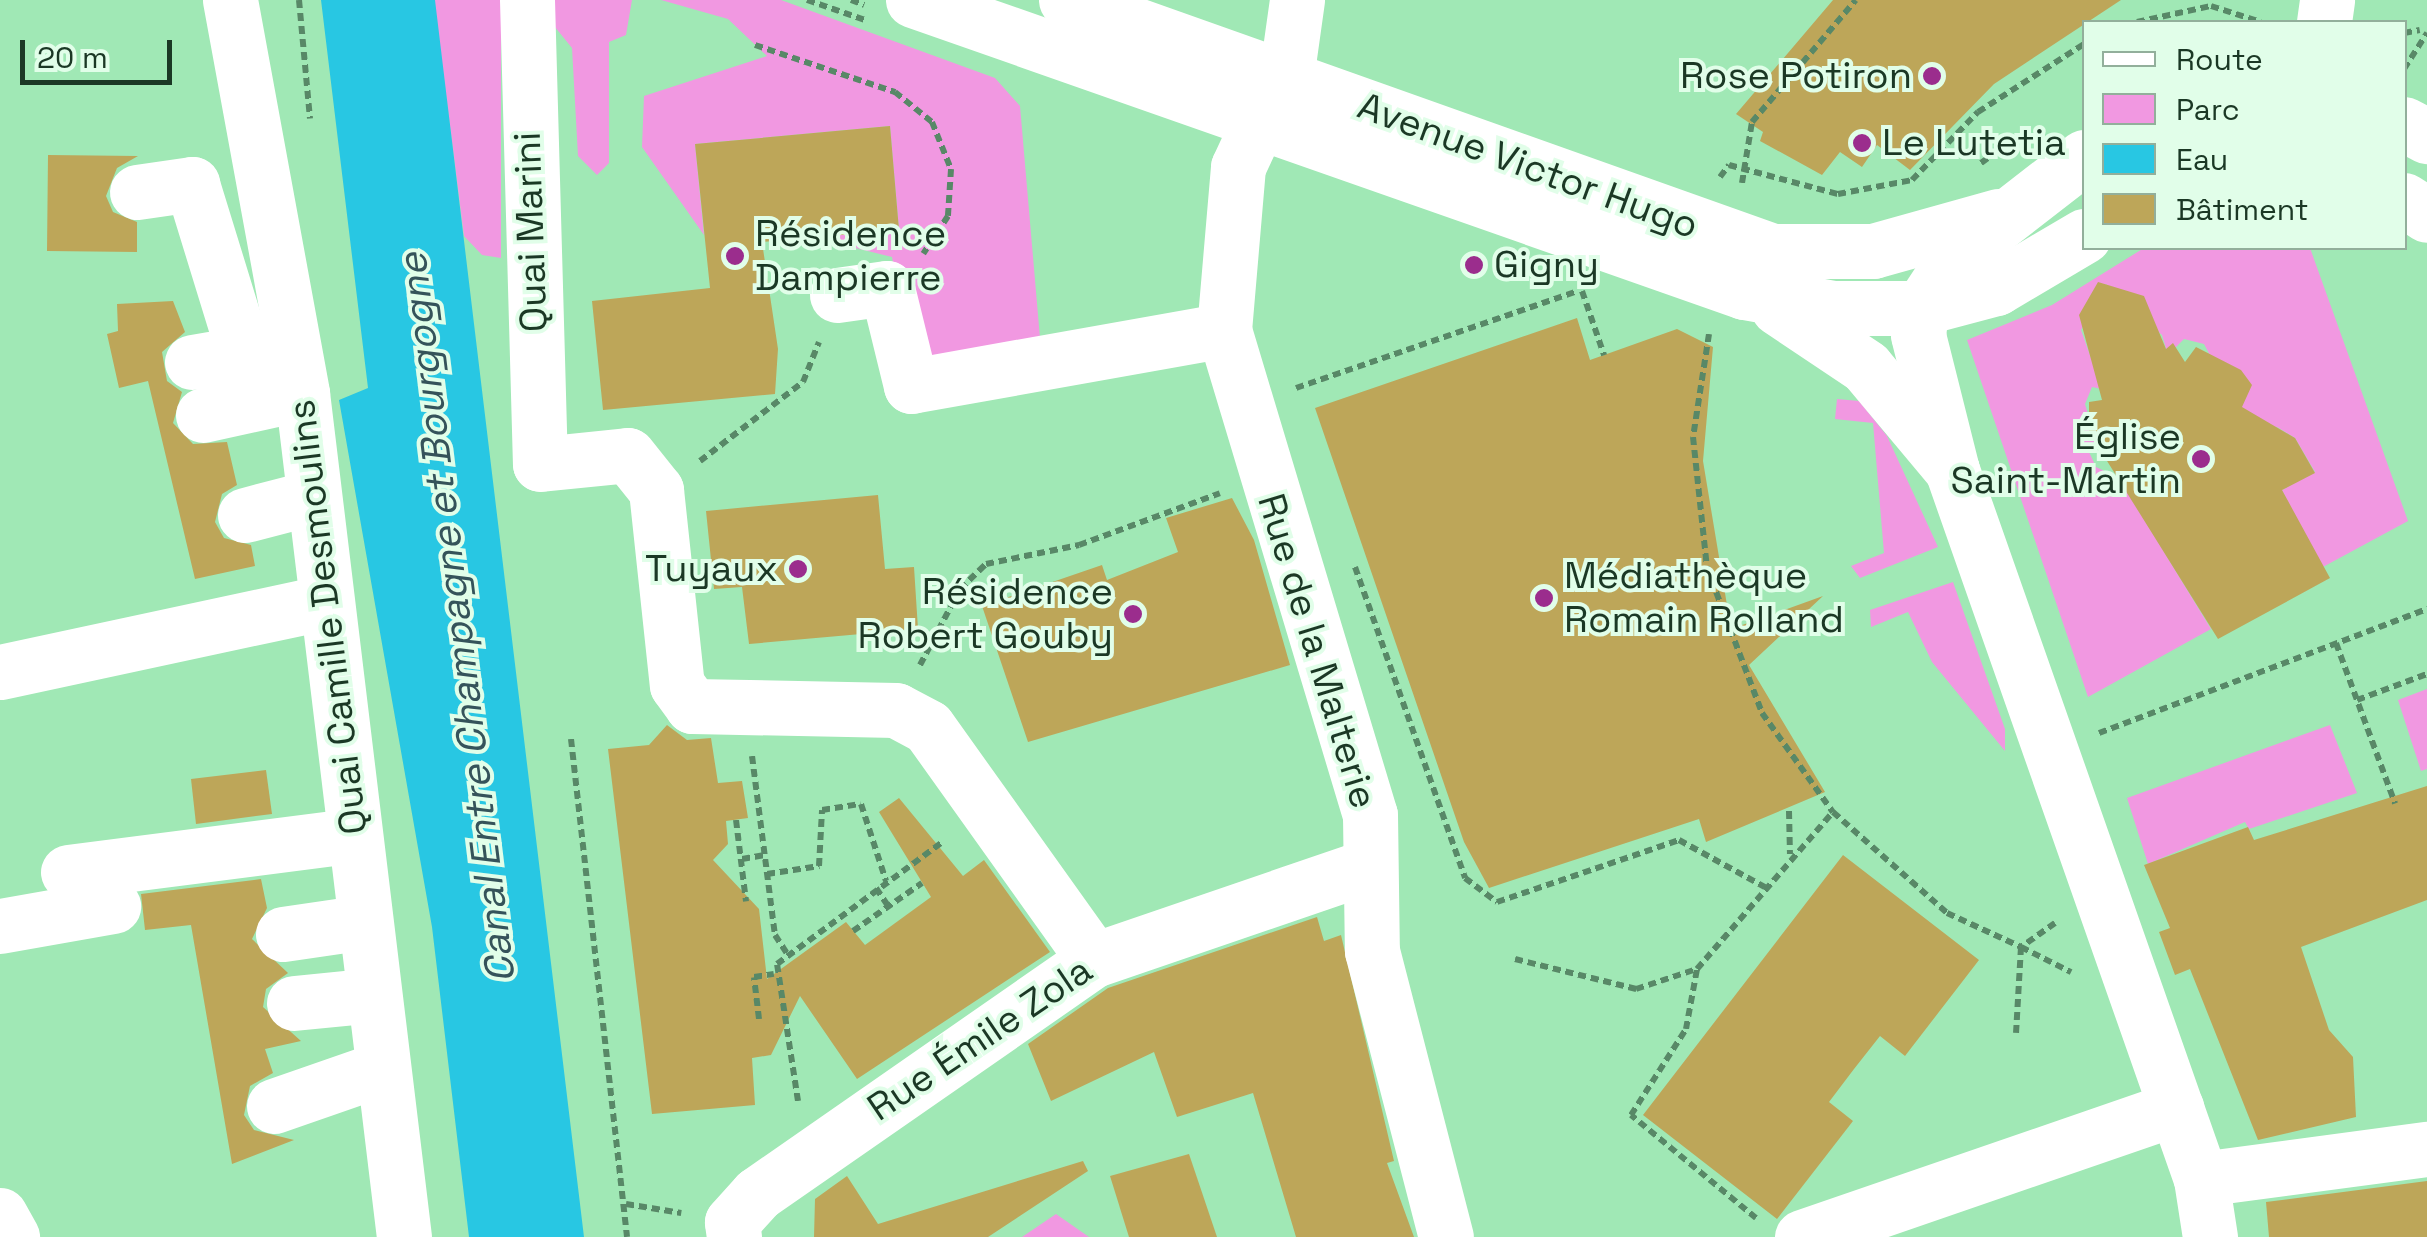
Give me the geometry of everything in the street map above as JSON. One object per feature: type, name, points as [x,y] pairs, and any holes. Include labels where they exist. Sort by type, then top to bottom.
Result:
[{"type":"street","name":"Quai Camille Desmoulins","points":[[230,0],[302,393],[404,1237]]},
{"type":"street","name":"Quai Marini","points":[[527,0],[540,464],[628,455],[656,490]]},
{"type":"street","name":"Avenue Victor Hugo","points":[[913,0],[1252,126],[1742,267],[1848,351],[1952,470]]},
{"type":"street","name":"Avenue Victor Hugo","points":[[1066,0],[1281,76],[1834,308],[1921,308],[1996,288],[2082,237]]},
{"type":"street","name":"Rue de la Malterie","points":[[1297,0],[1281,76],[1252,126],[1226,226],[1224,330],[1248,427],[1347,725],[1370,815],[1372,951],[1446,1237]]},
{"type":"street","points":[[2082,158],[1998,216],[1921,308],[1920,346],[1952,470],[2200,1179],[2210,1237]]},
{"type":"street","points":[[137,192],[192,184],[213,377]]},
{"type":"street","name":"Avenue Victor Hugo","points":[[1742,267],[1803,254],[1873,251],[1998,216]]},
{"type":"street","points":[[862,292],[911,386],[1224,330]]},
{"type":"street","points":[[213,377],[302,393]]},
{"type":"street","points":[[213,377],[302,393]]},
{"type":"street","points":[[656,490],[677,684],[692,706],[746,712],[896,710],[928,727],[991,809],[1094,960]]},
{"type":"street","points":[[245,515],[314,497]]},
{"type":"street","points":[[0,672],[327,602]]},
{"type":"street","points":[[68,872],[355,835]]},
{"type":"street","name":"Rue Émile Zola","points":[[733,1229],[808,1157],[1094,960],[1369,866]]},
{"type":"street","points":[[0,926],[113,906]]},
{"type":"street","points":[[283,934],[365,922]]},
{"type":"street","points":[[294,1003],[374,994]]},
{"type":"street","points":[[274,1106],[383,1068]]},
{"type":"street","points":[[1783,1231],[2176,1108]]},
{"type":"street","points":[[2200,1179],[2427,1149]]},
{"type":"path","points":[[1742,267],[1742,170],[1752,122],[1856,0]]},
{"type":"path","points":[[2147,20],[2211,6],[2255,20]]},
{"type":"path","points":[[2407,64],[2424,31]]},
{"type":"path","points":[[656,490],[803,382],[862,292],[948,216],[952,169],[932,122],[895,92],[756,45]]},
{"type":"path","points":[[1742,170],[1838,194],[1912,180],[1978,112],[2082,45]]},
{"type":"path","points":[[1585,279],[1582,290],[1604,355]]},
{"type":"path","points":[[1248,427],[1299,408],[1293,389],[1582,290]]},
{"type":"path","points":[[1692,319],[1710,326],[1693,437],[1706,568],[1762,714],[1833,812],[1947,914],[2021,948]]},
{"type":"path","points":[[896,710],[960,589],[986,564],[1079,545],[1230,489]]},
{"type":"path","points":[[1352,558],[1465,878],[1497,902],[1679,840],[1765,887]]},
{"type":"path","points":[[2051,751],[2427,609]]},
{"type":"path","points":[[2336,643],[2395,803]]},
{"type":"path","points":[[2356,700],[2427,674]]},
{"type":"path","points":[[746,712],[775,935],[788,955]]},
{"type":"path","points":[[571,739],[627,1237]]},
{"type":"path","points":[[768,874],[819,866],[822,810],[861,804],[886,881]]},
{"type":"path","points":[[759,1019],[754,978],[774,974],[788,955],[876,888],[991,809]]},
{"type":"path","points":[[1789,811],[1790,855]]},
{"type":"path","points":[[1783,1231],[1631,1115],[1686,1030],[1698,970],[1790,855],[1833,812]]},
{"type":"path","points":[[736,820],[746,901]]},
{"type":"path","points":[[742,859],[765,855]]},
{"type":"path","points":[[854,931],[922,884]]},
{"type":"path","points":[[876,888],[888,906]]},
{"type":"path","points":[[2021,948],[2065,916]]},
{"type":"path","points":[[2016,1033],[2021,948]]},
{"type":"path","points":[[1514,959],[1636,990],[1698,970]]},
{"type":"path","points":[[774,974],[808,1157]]},
{"type":"green space","points":[[434,0],[501,0],[501,258],[482,255],[464,236]]},
{"type":"green space","points":[[547,0],[632,0],[626,35],[609,42],[609,163],[597,175],[578,156],[572,48],[546,16]]},
{"type":"green space","points":[[661,0],[781,0],[995,78],[1020,106],[1040,338],[912,369],[892,257],[811,237],[899,230],[890,126],[695,144],[704,235],[642,147],[644,96],[767,56],[728,19]]},
{"type":"green space","points":[[2141,250],[2311,250],[2408,521],[2321,568],[2282,490],[2315,472],[2295,438],[2277,427],[2254,438],[2204,344],[2184,339],[2168,355],[2162,335],[2106,284],[2081,330],[2102,389],[2092,387],[2085,404],[2096,440],[2089,452],[2096,467],[2119,478],[2211,629],[2088,697],[1967,340],[2052,305]]},
{"type":"green space","points":[[1837,399],[1859,401],[1887,436],[1938,547],[1860,578],[1851,566],[1884,553],[1873,423],[1835,419]]},
{"type":"green space","points":[[1953,582],[2005,729],[2005,751],[1932,662],[1908,612],[1871,627],[1870,610]]},
{"type":"green space","points":[[2427,689],[2427,769],[2421,771],[2398,700]]},
{"type":"green space","points":[[2330,725],[2357,793],[2249,829],[2245,822],[2148,864],[2127,798]]},
{"type":"green space","points":[[1056,1214],[1089,1237],[1022,1237]]},
{"type":"water","name":"Canal Entre Champagne et Bourgogne","points":[[321,0],[435,0],[584,1237],[469,1237],[432,927],[339,400],[368,388]]},
{"type":"building","points":[[1833,0],[2121,0],[2091,20],[2082,20],[2082,26],[1994,84],[1910,170],[1877,145],[1862,167],[1840,152],[1822,175],[1760,141],[1763,132],[1736,114]]},
{"type":"building","name":"Résidence Dampierre","points":[[890,126],[899,230],[762,242],[778,349],[775,394],[603,410],[592,301],[710,288],[695,144]]},
{"type":"building","points":[[48,155],[138,156],[117,168],[106,196],[113,212],[137,222],[137,252],[47,251]]},
{"type":"building","name":"Église Saint-Martin","points":[[2098,282],[2144,296],[2166,349],[2173,343],[2185,362],[2196,347],[2241,370],[2252,385],[2242,407],[2295,438],[2315,473],[2282,490],[2330,578],[2218,639],[2089,432],[2089,402],[2102,400],[2079,315]]},
{"type":"building","points":[[173,301],[185,332],[162,352],[167,381],[182,392],[173,423],[193,444],[227,442],[237,485],[222,494],[215,522],[224,538],[251,545],[255,566],[195,579],[148,381],[119,388],[107,334],[118,331],[117,304]]},
{"type":"building","name":"Médiathèque Romain Rolland","points":[[1577,318],[1590,360],[1677,329],[1713,347],[1703,461],[1731,629],[1823,596],[1749,665],[1825,792],[1706,842],[1699,819],[1489,888],[1464,842],[1315,408]]},
{"type":"building","name":"Tuyaux","points":[[878,495],[885,569],[914,567],[918,629],[749,644],[742,587],[714,589],[706,511]]},
{"type":"building","name":"Résidence Robert Gouby","points":[[1232,498],[1254,540],[1290,665],[1028,742],[982,606],[1102,565],[1107,580],[1178,552],[1166,518]]},
{"type":"building","points":[[667,725],[687,740],[711,738],[718,783],[742,781],[748,818],[726,821],[728,844],[713,860],[759,909],[767,979],[846,922],[865,945],[931,897],[879,812],[899,798],[963,876],[984,860],[1050,952],[857,1079],[800,996],[771,1055],[752,1058],[755,1105],[652,1114],[608,749],[649,745]]},
{"type":"building","points":[[266,770],[272,814],[196,824],[191,779]]},
{"type":"building","points":[[2427,786],[2427,900],[2301,947],[2329,1030],[2353,1057],[2356,1117],[2258,1140],[2190,969],[2175,975],[2159,932],[2170,928],[2144,865],[2248,827],[2254,840]]},
{"type":"building","points":[[1843,855],[1979,960],[1905,1056],[1880,1036],[1854,1069],[1829,1102],[1853,1121],[1777,1219],[1643,1115]]},
{"type":"building","points":[[261,879],[267,908],[252,939],[288,973],[266,989],[263,1007],[301,1041],[265,1049],[273,1073],[250,1086],[244,1115],[254,1130],[294,1140],[232,1164],[191,925],[145,930],[141,894]]},
{"type":"building","points":[[1317,917],[1324,941],[1341,935],[1394,1161],[1387,1163],[1414,1237],[1296,1237],[1253,1093],[1177,1117],[1154,1052],[1051,1101],[1028,1044],[1108,988]]},
{"type":"building","points":[[1189,1154],[1217,1237],[1129,1237],[1110,1176]]},
{"type":"building","points":[[1083,1161],[1088,1171],[988,1237],[814,1237],[815,1199],[847,1176],[878,1224]]},
{"type":"building","points":[[2427,1181],[2427,1237],[2269,1237],[2266,1202]]},
{"type":"place","name":"Rose Potiron","points":[[1932,76]]},
{"type":"place","name":"Le Lutetia","points":[[1862,143]]},
{"type":"place","name":"Résidence Dampierre","points":[[735,256]]},
{"type":"place","name":"Gigny","points":[[1474,265]]},
{"type":"place","name":"Église Saint-Martin","points":[[2201,459]]},
{"type":"place","name":"Tuyaux","points":[[798,569]]},
{"type":"place","name":"Médiathèque Romain Rolland","points":[[1544,598]]},
{"type":"place","name":"Résidence Robert Gouby","points":[[1133,614]]}]
